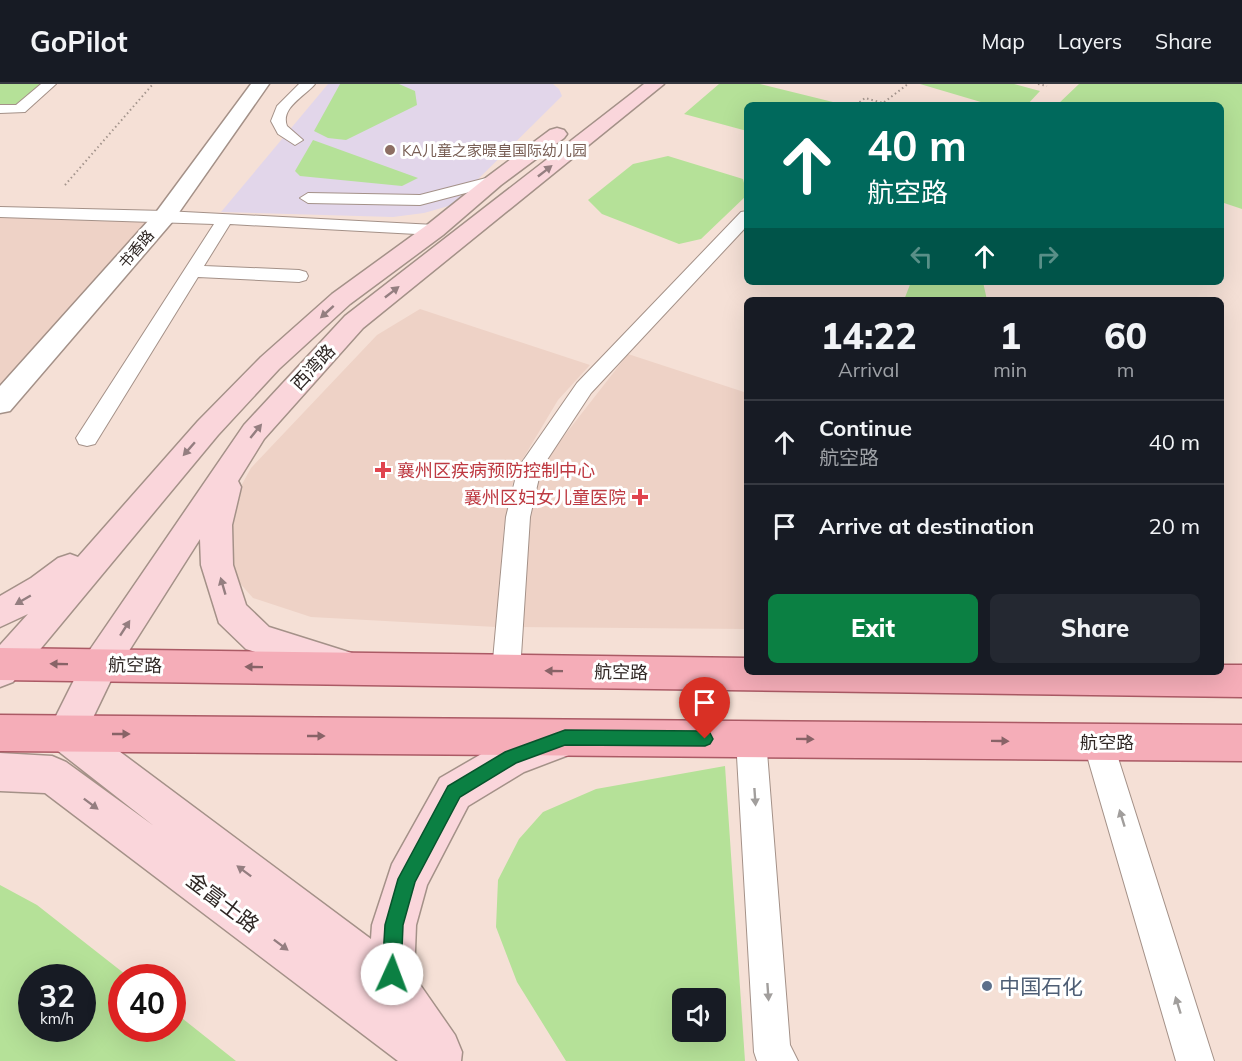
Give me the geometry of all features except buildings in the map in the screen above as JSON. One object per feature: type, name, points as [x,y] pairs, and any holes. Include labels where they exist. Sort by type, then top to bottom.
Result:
[{"type":"main road","name":"西湾路","points":[[1,666],[208,428],[270,363],[341,299],[437,228],[494,180],[623,84]]},
{"type":"main road","name":"西湾路","points":[[66,734],[100,665],[254,432],[354,322],[655,84]]},
{"type":"main road","points":[[231,467],[216,525],[217,565],[231,613],[258,638],[352,669]]},
{"type":"main road","points":[[0,613],[43,588],[121,528]]},
{"type":"main road","name":"航空路","points":[[1,666],[100,665],[744,674]]},
{"type":"main road","name":"航空路","points":[[800,675],[1242,681]]},
{"type":"main road","name":"航空路","points":[[0,733],[1242,743]]},
{"type":"main road","points":[[66,734],[391,982],[444,1061]]},
{"type":"main road","points":[[391,982],[394,925],[407,879],[454,792],[511,758],[565,738]]},
{"type":"main road","name":"金富士路","points":[[0,748],[52,775],[437,1061]]},
{"type":"main road","points":[[0,772],[52,775]]},
{"type":"street","name":"书香路","points":[[0,405],[165,216],[260,84]]},
{"type":"lane","points":[[0,109],[20,109],[49,84]]},
{"type":"lane","points":[[295,140],[279,127],[278,121],[281,111],[291,97],[308,84]]},
{"type":"lane","points":[[308,198],[398,201],[449,194],[494,180]]},
{"type":"lane","points":[[398,201],[413,205],[430,215],[437,228]]},
{"type":"lane","points":[[0,212],[165,216],[437,228]]},
{"type":"lane","points":[[87,438],[225,219]]},
{"type":"lane","points":[[506,671],[518,517],[530,468],[584,388],[744,219]]},
{"type":"lane","points":[[192,271],[299,276]]},
{"type":"lane","points":[[751,739],[772,1052],[779,1061]]},
{"type":"lane","points":[[1098,742],[1195,1061]]},
{"type":"path","points":[[61,190],[153,84]]},
{"type":"path","points":[[885,102],[908,84]]},
{"type":"path","points":[[1038,84],[1047,86]]},
{"type":"path","points":[[860,102],[865,98],[880,102]]},
{"type":"shaded area","name":"KA儿童之家暻皇国际幼儿园","points":[[328,84],[553,84],[562,96],[452,205],[424,213],[393,217],[221,212]]},
{"type":"shaded area","points":[[0,212],[165,216],[0,404]]},
{"type":"shaded area","name":"襄州区疾病预防控制中心","points":[[420,309],[590,365],[558,400],[515,472],[504,526],[496,627],[311,617],[253,598],[237,580],[227,532],[241,486],[251,468],[377,335]]},
{"type":"shaded area","name":"襄州区妇女儿童医院","points":[[628,354],[744,392],[744,629],[515,627],[525,530],[543,463]]},
{"type":"green space","points":[[0,84],[49,84],[20,109],[0,109]]},
{"type":"green space","points":[[340,84],[399,84],[415,91],[417,105],[346,140],[328,138],[314,131]]},
{"type":"green space","points":[[719,84],[760,84],[833,102],[744,102],[744,130],[684,114]]},
{"type":"green space","points":[[920,84],[1014,84],[1040,91],[1030,102],[981,102]]},
{"type":"green space","points":[[1079,84],[1242,84],[1242,209],[1224,203],[1224,102],[1060,102]]},
{"type":"green space","points":[[313,140],[418,178],[402,186],[300,176],[295,171]]},
{"type":"green space","points":[[668,156],[743,179],[744,198],[701,239],[679,244],[602,214],[588,200],[633,164]]},
{"type":"green space","points":[[910,285],[984,285],[986,297],[905,297]]},
{"type":"green space","points":[[725,766],[745,1061],[566,1061],[517,982],[496,927],[498,880],[519,839],[543,812],[596,789]]},
{"type":"green space","points":[[0,885],[37,905],[112,964],[108,964],[108,1042],[186,1042],[186,1021],[236,1061],[0,1061]]},
{"type":"place","name":"KA儿童之家暻皇国际幼儿园","points":[[390,150]]},
{"type":"place","name":"襄州区疾病预防控制中心","points":[[383,470]]},
{"type":"place","name":"襄州区妇女儿童医院","points":[[640,497]]},
{"type":"place","name":"中国石化","points":[[987,986]]},
{"type":"route","points":[[392,974],[394,925],[407,879],[454,792],[511,758],[565,738],[705,739]]}]
